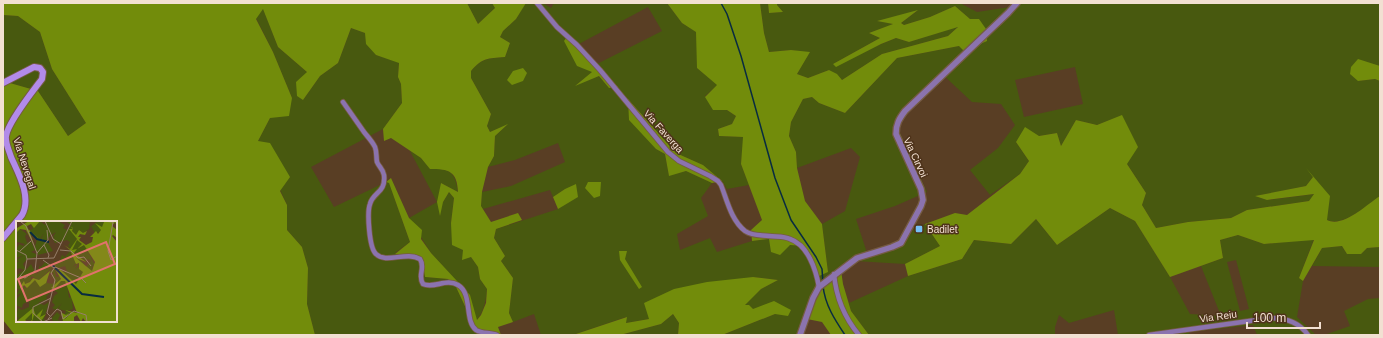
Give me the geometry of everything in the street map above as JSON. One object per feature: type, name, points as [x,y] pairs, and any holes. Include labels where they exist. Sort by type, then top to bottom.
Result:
[{"type":"main road","name":"Via Nevegal","points":[[3,83],[32,67],[37,67],[43,72],[42,79],[14,119],[6,135],[6,143],[21,181],[26,202],[24,211],[17,221]]},
{"type":"main road","name":"Via Nevegal","points":[[3,238],[16,222]]},
{"type":"street","name":"Via Faverga","points":[[537,3],[557,27],[577,45],[600,70],[668,152],[685,165],[718,181],[737,222],[745,231],[754,234],[790,238],[802,246],[814,268],[818,287]]},
{"type":"street","name":"Via Cirvoi","points":[[818,287],[857,258],[898,245],[904,238],[921,206],[923,194],[896,134],[899,118],[1017,3]]},
{"type":"street","points":[[343,102],[373,144],[377,162],[384,174],[384,181],[381,190],[369,206],[369,227],[374,252],[377,256],[384,258],[409,256],[420,259],[423,266],[420,278],[423,284],[430,286],[453,282],[461,287],[464,292],[471,322],[475,328],[481,332],[497,335]]},
{"type":"street","points":[[834,274],[840,304],[859,335]]},
{"type":"street","points":[[800,335],[814,294],[818,287]]},
{"type":"street","name":"Via Reiu","points":[[1149,335],[1270,318],[1296,323],[1308,335]]},
{"type":"green space","points":[[3,3],[467,3],[478,24],[495,8],[492,3],[526,3],[516,19],[503,31],[500,37],[510,43],[505,57],[482,61],[471,71],[471,78],[491,114],[487,126],[490,132],[508,124],[495,136],[494,156],[488,167],[482,192],[481,206],[491,222],[518,213],[522,220],[496,229],[494,238],[505,256],[501,261],[513,278],[509,313],[513,322],[498,327],[501,335],[481,335],[471,319],[456,287],[448,279],[425,277],[422,260],[395,254],[410,242],[389,183],[386,182],[391,178],[409,218],[422,230],[421,239],[431,253],[470,295],[477,320],[481,315],[486,303],[487,289],[480,279],[478,267],[471,257],[462,260],[463,250],[452,245],[451,223],[454,198],[449,192],[443,202],[440,216],[437,202],[441,183],[458,192],[454,175],[447,171],[430,169],[421,158],[391,138],[384,141],[383,129],[402,103],[401,84],[398,77],[399,63],[376,55],[366,44],[365,33],[351,28],[338,63],[320,76],[303,100],[297,96],[296,82],[307,72],[278,47],[263,9],[256,19],[273,52],[292,98],[289,116],[270,118],[258,141],[270,143],[290,177],[280,191],[287,205],[287,230],[302,247],[308,268],[307,304],[315,335],[15,335],[3,320],[3,81],[38,91],[68,136],[86,123],[52,69],[40,32],[18,16],[3,15]]},
{"type":"green space","points":[[467,3],[492,3],[495,8],[478,24]]},
{"type":"green space","points":[[525,3],[543,3],[551,8],[554,3],[667,3],[682,23],[697,32],[697,68],[718,85],[705,96],[736,116],[732,124],[718,129],[719,136],[744,137],[741,164],[749,185],[727,189],[722,181],[703,165],[676,153],[629,100],[656,149],[665,154],[669,175],[686,171],[712,183],[701,198],[708,216],[677,234],[680,250],[710,238],[717,252],[752,241],[769,239],[790,245],[804,246],[828,272],[822,224],[845,211],[860,157],[851,148],[797,168],[796,152],[789,136],[791,122],[803,99],[812,97],[819,103],[845,113],[897,58],[959,46],[970,19],[955,6],[930,17],[904,25],[901,23],[917,11],[878,21],[894,24],[869,33],[880,38],[833,64],[896,38],[909,42],[959,26],[948,36],[882,54],[842,80],[829,70],[808,78],[797,74],[809,53],[791,50],[769,52],[764,33],[760,3],[768,3],[769,13],[783,12],[777,3],[960,3],[977,12],[1010,7],[1013,3],[1380,3],[1380,66],[1358,81],[1375,79],[1380,81],[1380,196],[1347,218],[1340,221],[1327,220],[1313,177],[1306,186],[1256,196],[1267,200],[1315,194],[1309,201],[1247,210],[1231,218],[1188,222],[1156,228],[1142,205],[1146,193],[1127,164],[1121,116],[1097,125],[1076,120],[1061,146],[1057,133],[1016,142],[1029,161],[1020,174],[990,195],[970,170],[998,148],[1015,125],[1001,104],[972,102],[941,73],[904,109],[895,122],[927,192],[895,206],[856,219],[868,256],[902,246],[914,229],[925,224],[940,246],[905,264],[855,261],[841,270],[820,292],[801,335],[722,335],[775,314],[753,309],[744,304],[761,289],[778,280],[753,277],[649,319],[626,323],[626,317],[573,335],[541,335],[534,314],[513,322],[509,313],[513,278],[501,261],[505,256],[494,238],[496,229],[558,209],[565,189],[553,197],[550,190],[483,209],[481,206],[482,192],[511,186],[565,162],[558,143],[515,160],[488,167],[494,156],[495,136],[507,125],[490,132],[487,126],[491,114],[471,78],[471,71],[475,66],[483,61],[505,57],[510,43],[500,37],[503,31],[516,19]],"holes":[[[648,7],[662,31],[597,64],[618,87],[609,88],[599,76],[576,85],[593,72],[577,45]],[[1075,67],[1083,104],[1024,117],[1015,80]]]},
{"type":"green space","points":[[667,3],[760,3],[764,33],[769,52],[791,50],[810,52],[797,74],[808,78],[829,70],[837,74],[842,80],[882,54],[948,36],[958,27],[909,42],[896,38],[836,67],[833,64],[880,38],[869,33],[893,24],[877,21],[918,10],[901,23],[904,25],[930,17],[955,6],[970,19],[979,19],[986,29],[987,41],[964,51],[959,46],[897,58],[845,113],[819,103],[812,97],[803,99],[791,122],[789,136],[796,152],[797,168],[805,201],[822,224],[828,272],[819,276],[804,246],[790,245],[780,255],[771,252],[769,239],[752,241],[751,230],[762,220],[741,164],[743,137],[719,136],[718,129],[732,124],[736,116],[727,110],[713,110],[705,97],[717,85],[697,68],[696,32],[682,23]]},
{"type":"green space","points":[[768,3],[777,3],[783,12],[769,13]]},
{"type":"green space","points":[[263,8],[278,47],[307,72],[303,100],[320,76],[338,63],[351,28],[365,33],[376,55],[399,62],[398,77],[401,84],[402,103],[383,129],[311,167],[334,207],[386,182],[389,183],[410,242],[395,253],[422,260],[425,277],[448,279],[456,287],[471,319],[481,335],[315,335],[307,304],[308,268],[302,247],[287,230],[287,205],[258,141],[270,118],[292,98],[273,52],[256,18]]},
{"type":"green space","points":[[3,15],[18,16],[40,32],[52,69],[86,123],[68,136],[38,91],[3,81]]},
{"type":"green space","points":[[566,38],[597,64],[618,87],[609,88],[599,76],[575,86],[592,72],[577,66],[564,41]]},
{"type":"green space","points":[[1358,59],[1380,66],[1380,81],[1375,79],[1358,81],[1350,74],[1351,67]]},
{"type":"green space","points":[[523,68],[527,73],[523,81],[512,85],[507,80],[513,71]]},
{"type":"green space","points":[[628,99],[676,153],[703,165],[722,181],[712,183],[686,171],[669,176],[665,154],[656,149],[629,120]]},
{"type":"green space","points":[[1122,115],[1138,147],[1127,164],[1146,193],[1142,205],[1156,228],[1188,222],[1231,218],[1247,210],[1309,201],[1314,194],[1267,200],[1255,196],[1306,186],[1313,177],[1306,168],[1330,196],[1327,220],[1333,222],[1347,218],[1380,196],[1380,247],[1367,248],[1361,254],[1347,254],[1342,246],[1322,248],[1303,281],[1299,278],[1314,240],[1264,244],[1238,235],[1220,240],[1223,258],[1170,277],[1135,221],[1110,208],[1057,245],[1036,219],[1011,244],[974,240],[962,259],[908,276],[905,264],[940,246],[925,224],[955,213],[967,215],[1020,174],[1029,161],[1016,142],[1025,127],[1039,136],[1057,133],[1061,146],[1076,120],[1097,125]]},
{"type":"green space","points":[[410,151],[421,158],[430,168],[447,170],[450,172],[453,175],[457,185],[458,192],[441,183],[443,202],[449,192],[454,198],[451,223],[463,250],[471,257],[478,267],[480,279],[487,289],[484,305],[477,320],[449,273],[431,253],[409,218],[437,202]]},
{"type":"green space","points":[[588,182],[601,182],[600,196],[594,198],[585,188]]},
{"type":"green space","points":[[576,184],[578,197],[558,209],[553,197]]},
{"type":"green space","points":[[1110,208],[1135,221],[1170,277],[1190,314],[1221,316],[1201,266],[1223,258],[1220,240],[1238,235],[1264,244],[1314,239],[1299,278],[1303,281],[1297,317],[1315,335],[1257,335],[1253,325],[1189,332],[1190,335],[1118,335],[1114,310],[1069,323],[1059,315],[1055,327],[1055,335],[869,335],[851,311],[849,303],[908,276],[962,259],[974,240],[1011,244],[1036,219],[1057,245]],"holes":[[[1236,260],[1249,309],[1240,311],[1227,262]]]},
{"type":"green space","points":[[1342,246],[1347,254],[1361,254],[1367,248],[1380,247],[1380,267],[1312,266],[1322,248]]},
{"type":"green space","points":[[619,251],[627,251],[625,259],[642,287],[639,289],[620,260]]},
{"type":"green space","points":[[841,270],[843,284],[851,311],[869,335],[831,335],[822,322],[807,319],[820,292]]},
{"type":"green space","points":[[753,277],[778,280],[761,289],[745,305],[749,305],[753,309],[774,301],[791,310],[788,316],[775,314],[722,335],[678,335],[679,323],[673,314],[661,324],[620,335],[573,335],[627,317],[626,323],[649,319],[644,303],[674,289],[707,282]]},
{"type":"green space","points":[[1380,298],[1380,335],[1324,335],[1350,326],[1344,311],[1368,299]]},
{"type":"green space","points":[[673,314],[679,323],[678,335],[620,335],[661,324]]},
{"type":"waterway","points":[[721,3],[727,14],[741,56],[775,178],[791,220],[816,257],[822,269],[823,283]]},
{"type":"waterway","points":[[823,286],[828,306],[845,335]]},
{"type":"place","name":"Badilet","points":[[919,229]]}]
